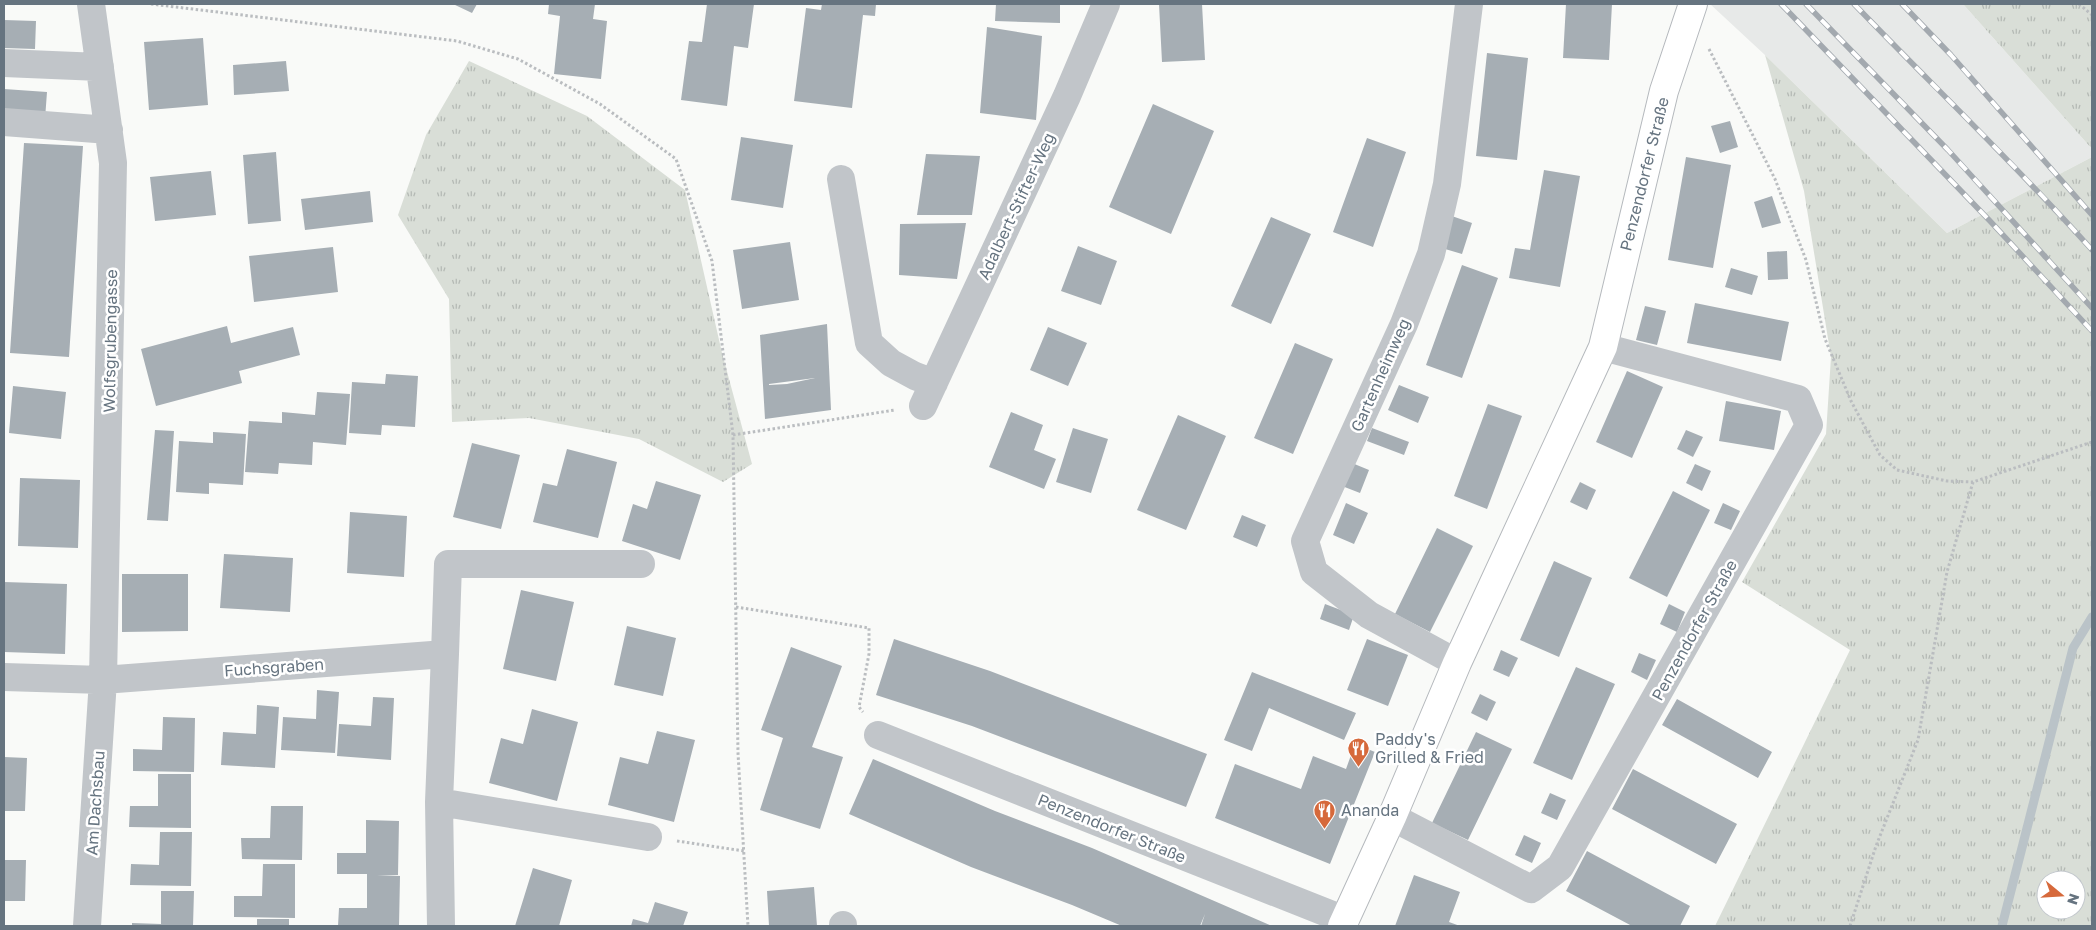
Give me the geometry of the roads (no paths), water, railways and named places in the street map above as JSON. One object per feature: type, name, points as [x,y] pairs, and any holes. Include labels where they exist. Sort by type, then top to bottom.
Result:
[{"type":"main road","name":"Penzendorfer Straße","points":[[1343,923],[1392,817],[1457,663],[1603,347],[1664,91],[1689,14]]},
{"type":"street","name":"Wolfsgrubengasse","points":[[91,4],[113,163],[103,680]]},
{"type":"street","name":"Adalbert-Stifter-Weg","points":[[841,179],[869,343],[891,363],[915,376],[928,395],[1067,96],[1106,4]]},
{"type":"street","name":"Gartenheimweg","points":[[1457,663],[1369,615],[1314,572],[1305,541],[1404,324],[1430,254],[1447,184],[1469,4]]},
{"type":"street","points":[[4,63],[100,67]]},
{"type":"street","points":[[4,122],[108,130]]},
{"type":"street","name":"Penzendorfer Straße","points":[[1392,817],[1531,889],[1560,867],[1809,425],[1798,399],[1603,347]]},
{"type":"street","points":[[441,926],[439,802],[448,564],[642,564]]},
{"type":"street","name":"Fuchsgraben","points":[[4,677],[103,680],[445,654]]},
{"type":"street","name":"Am Dachsbau","points":[[87,926],[103,680]]},
{"type":"street","name":"Penzendorfer Straße","points":[[878,735],[1343,923]]},
{"type":"street","points":[[439,802],[648,837]]},
{"type":"waterway","points":[[2002,926],[2073,648],[2092,617]]},
{"type":"railway","points":[[1781,4],[1990,221],[2092,331]]},
{"type":"railway","points":[[1806,4],[1948,150],[2092,308]]},
{"type":"railway","points":[[1854,4],[2004,156],[2092,250]]},
{"type":"railway","points":[[1902,4],[1951,55],[2092,215]]},
{"type":"place","name":"Paddy's Grilled & Fried","points":[[1359,767]]},
{"type":"place","name":"Ananda","points":[[1325,829]]}]
